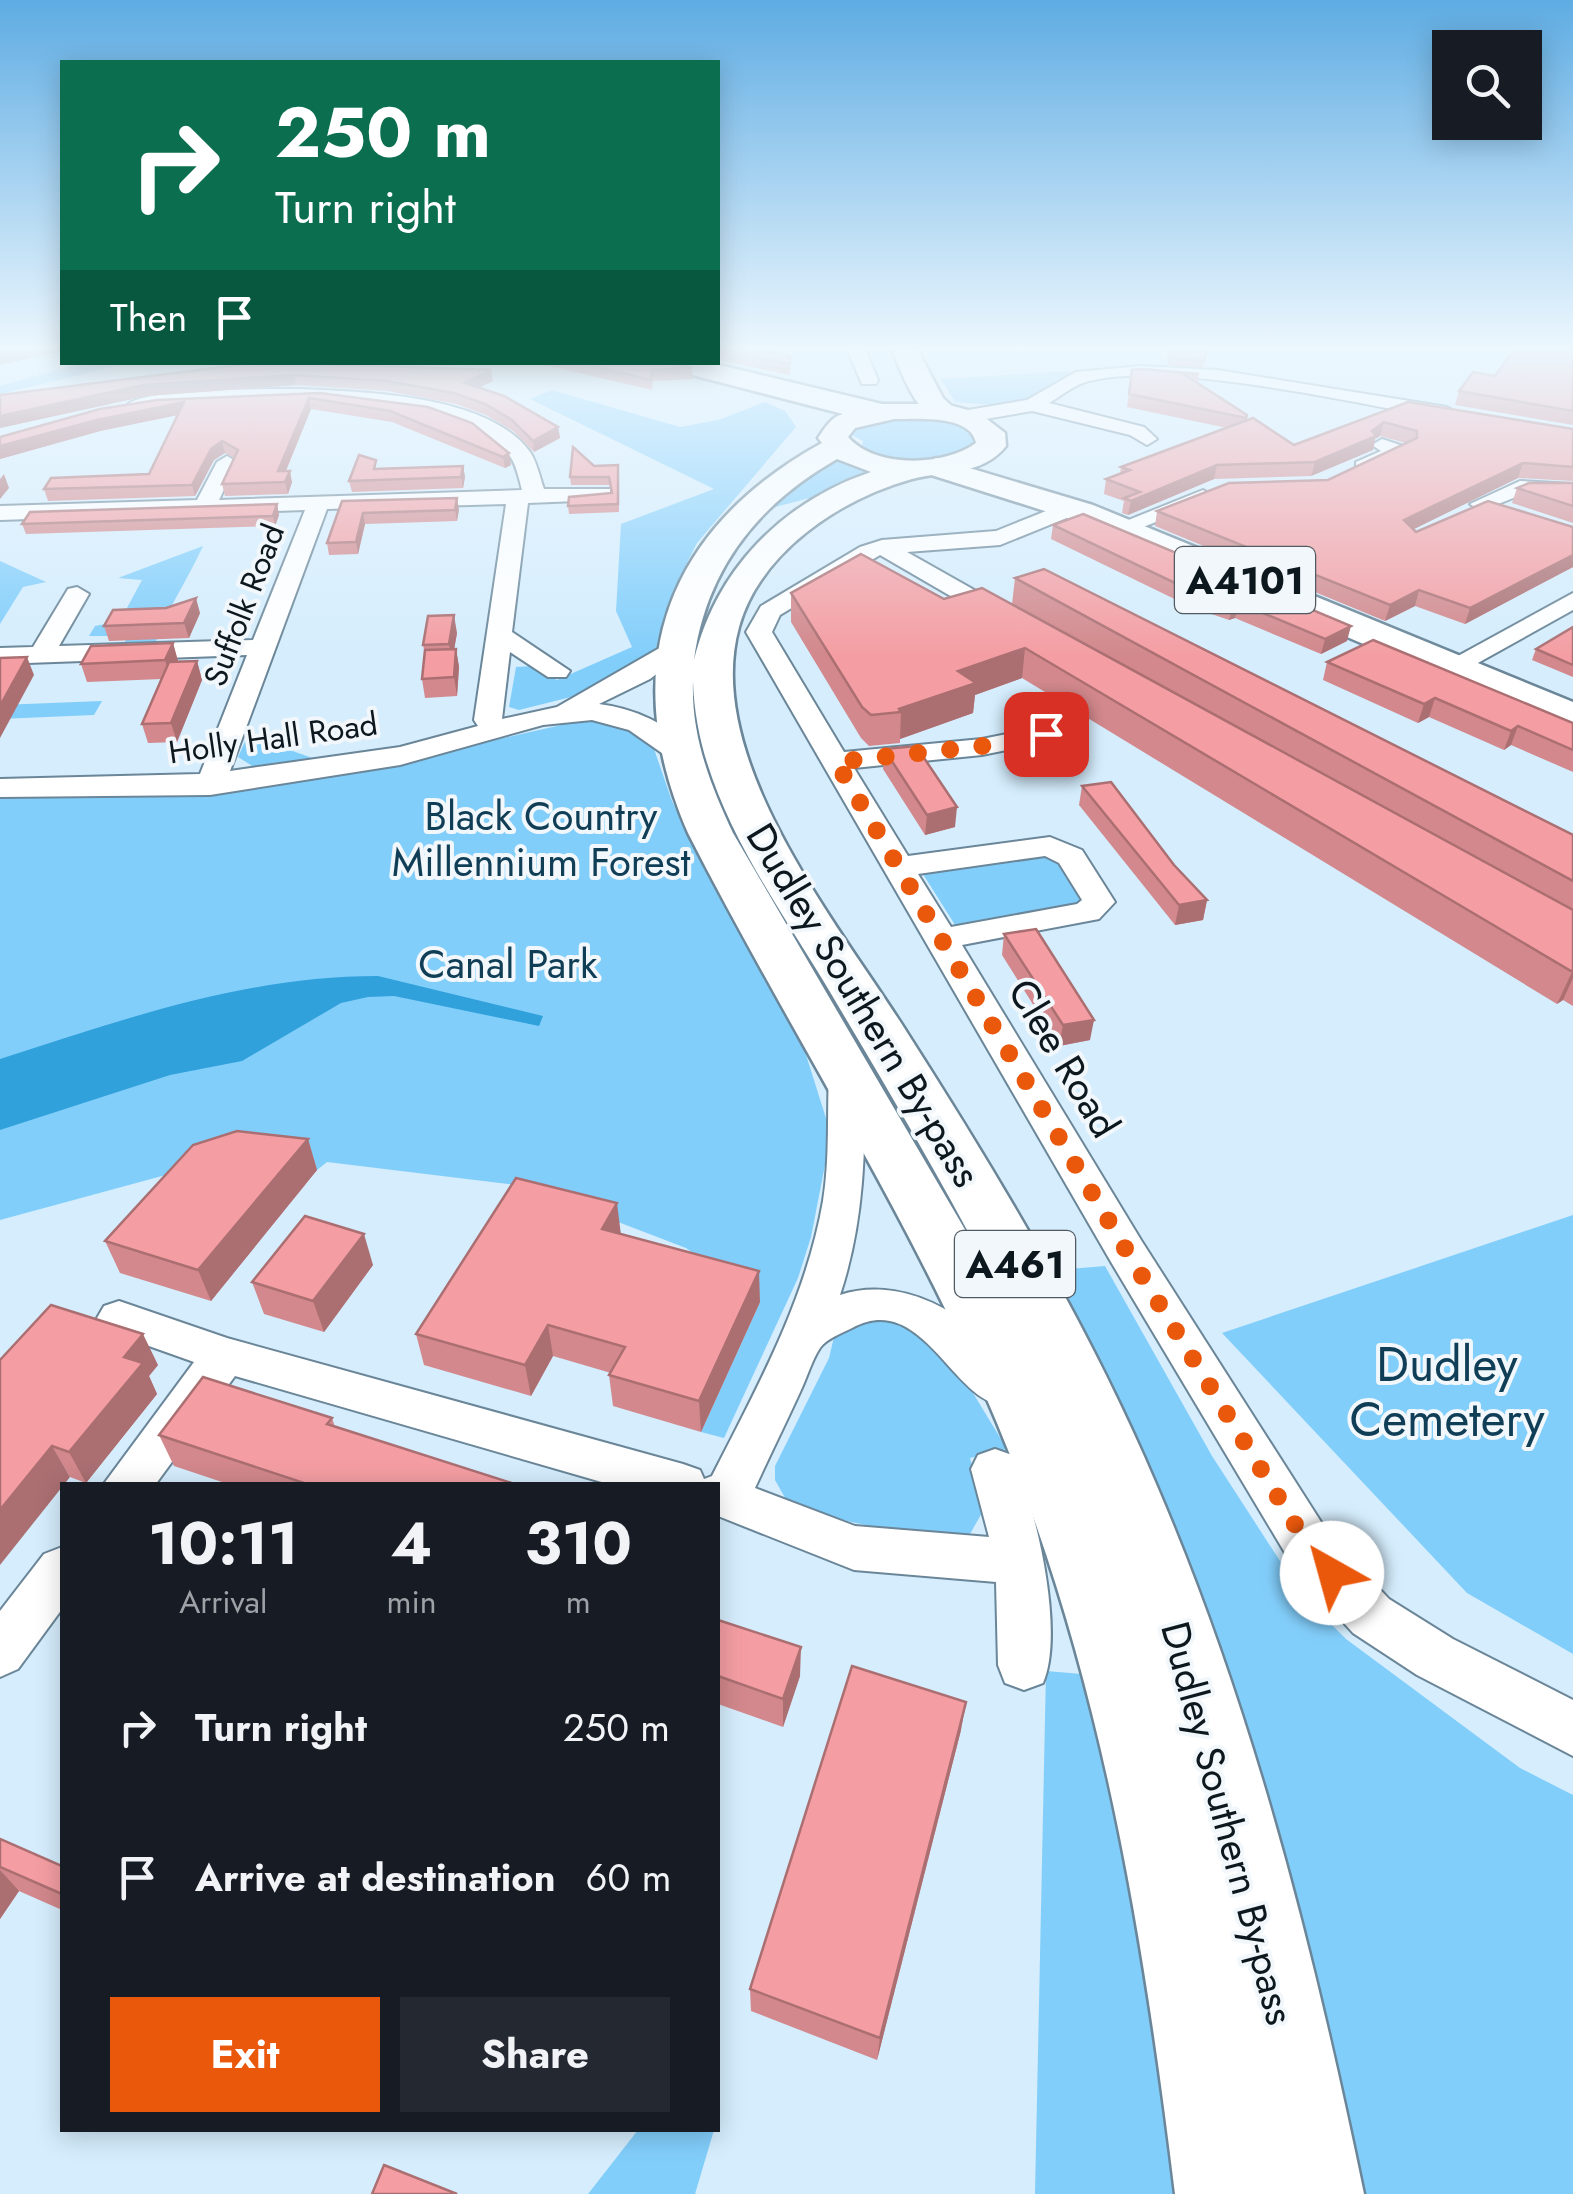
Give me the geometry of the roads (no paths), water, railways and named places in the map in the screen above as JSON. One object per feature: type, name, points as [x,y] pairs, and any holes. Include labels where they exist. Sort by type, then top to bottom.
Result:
[{"type":"main road","name":"A461","points":[[754,498],[791,451]]},
{"type":"main road","name":"Dudley Southern By-pass","points":[[820,451],[754,498],[714,553],[680,627],[673,700],[679,752],[714,836],[922,1204],[1012,1445],[1070,1514],[1145,1750],[1198,2004],[1224,2194]]},
{"type":"main road","name":"A461","points":[[850,451],[868,462],[927,468],[944,451]]},
{"type":"main road","points":[[1000,451],[1071,508]]},
{"type":"main road","points":[[927,468],[1071,508]]},
{"type":"main road","name":"Dudley Southern By-pass","points":[[927,468],[867,480],[791,526],[759,557],[720,630],[713,706],[726,762],[758,833],[1001,1239],[1119,1477],[1171,1610],[1230,1798],[1286,2033],[1315,2194]]},
{"type":"main road","name":"A4101","points":[[1071,508],[1449,668],[1573,716]]},
{"type":"street","points":[[495,731],[488,720],[500,635],[526,497],[535,476],[517,451]]},
{"type":"street","points":[[1350,471],[1396,451]]},
{"type":"street","points":[[205,506],[227,462]]},
{"type":"street","points":[[1480,478],[1513,489]]},
{"type":"street","points":[[1122,528],[1222,488]]},
{"type":"street","points":[[1518,516],[1473,508],[1513,489],[1564,489]]},
{"type":"street","points":[[0,513],[602,494]]},
{"type":"street","name":"Suffolk Road","points":[[210,786],[318,504]]},
{"type":"street","name":"Clee Road","points":[[1071,508],[1000,538],[882,547],[770,611],[759,632],[1312,1552],[1371,1616],[1435,1657],[1573,1730]]},
{"type":"street","points":[[882,547],[1035,634]]},
{"type":"street","points":[[42,654],[77,594]]},
{"type":"street","points":[[1449,668],[1573,600]]},
{"type":"street","points":[[500,635],[557,671]]},
{"type":"street","points":[[0,656],[261,646]]},
{"type":"street","name":"Holly Hall Road","points":[[550,717],[609,692],[678,646]]},
{"type":"street","name":"Holly Hall Road","points":[[0,788],[210,786],[387,758],[550,717],[587,712],[624,716],[644,725],[679,752]]},
{"type":"street","points":[[836,762],[982,746],[1046,734]]},
{"type":"street","points":[[898,866],[1050,846],[1071,857],[1099,902],[1087,912],[941,939]]},
{"type":"street","points":[[715,1482],[807,1332],[831,1262],[844,1196],[846,1071]]},
{"type":"street","points":[[807,1332],[858,1306],[881,1303],[904,1307],[949,1334],[1012,1445],[1024,1666]]},
{"type":"street","points":[[119,1318],[225,1355],[674,1482]]},
{"type":"street","points":[[129,1482],[225,1355]]},
{"type":"street","points":[[720,1496],[854,1548],[1020,1562]]},
{"type":"street","points":[[0,1652],[60,1573]]},
{"type":"park label","name":"Black Country Millennium Forest","points":[[541,839]]},
{"type":"park label","name":"Canal Park","points":[[508,964]]},
{"type":"park label","name":"Dudley Cemetery","points":[[1447,1392]]}]
